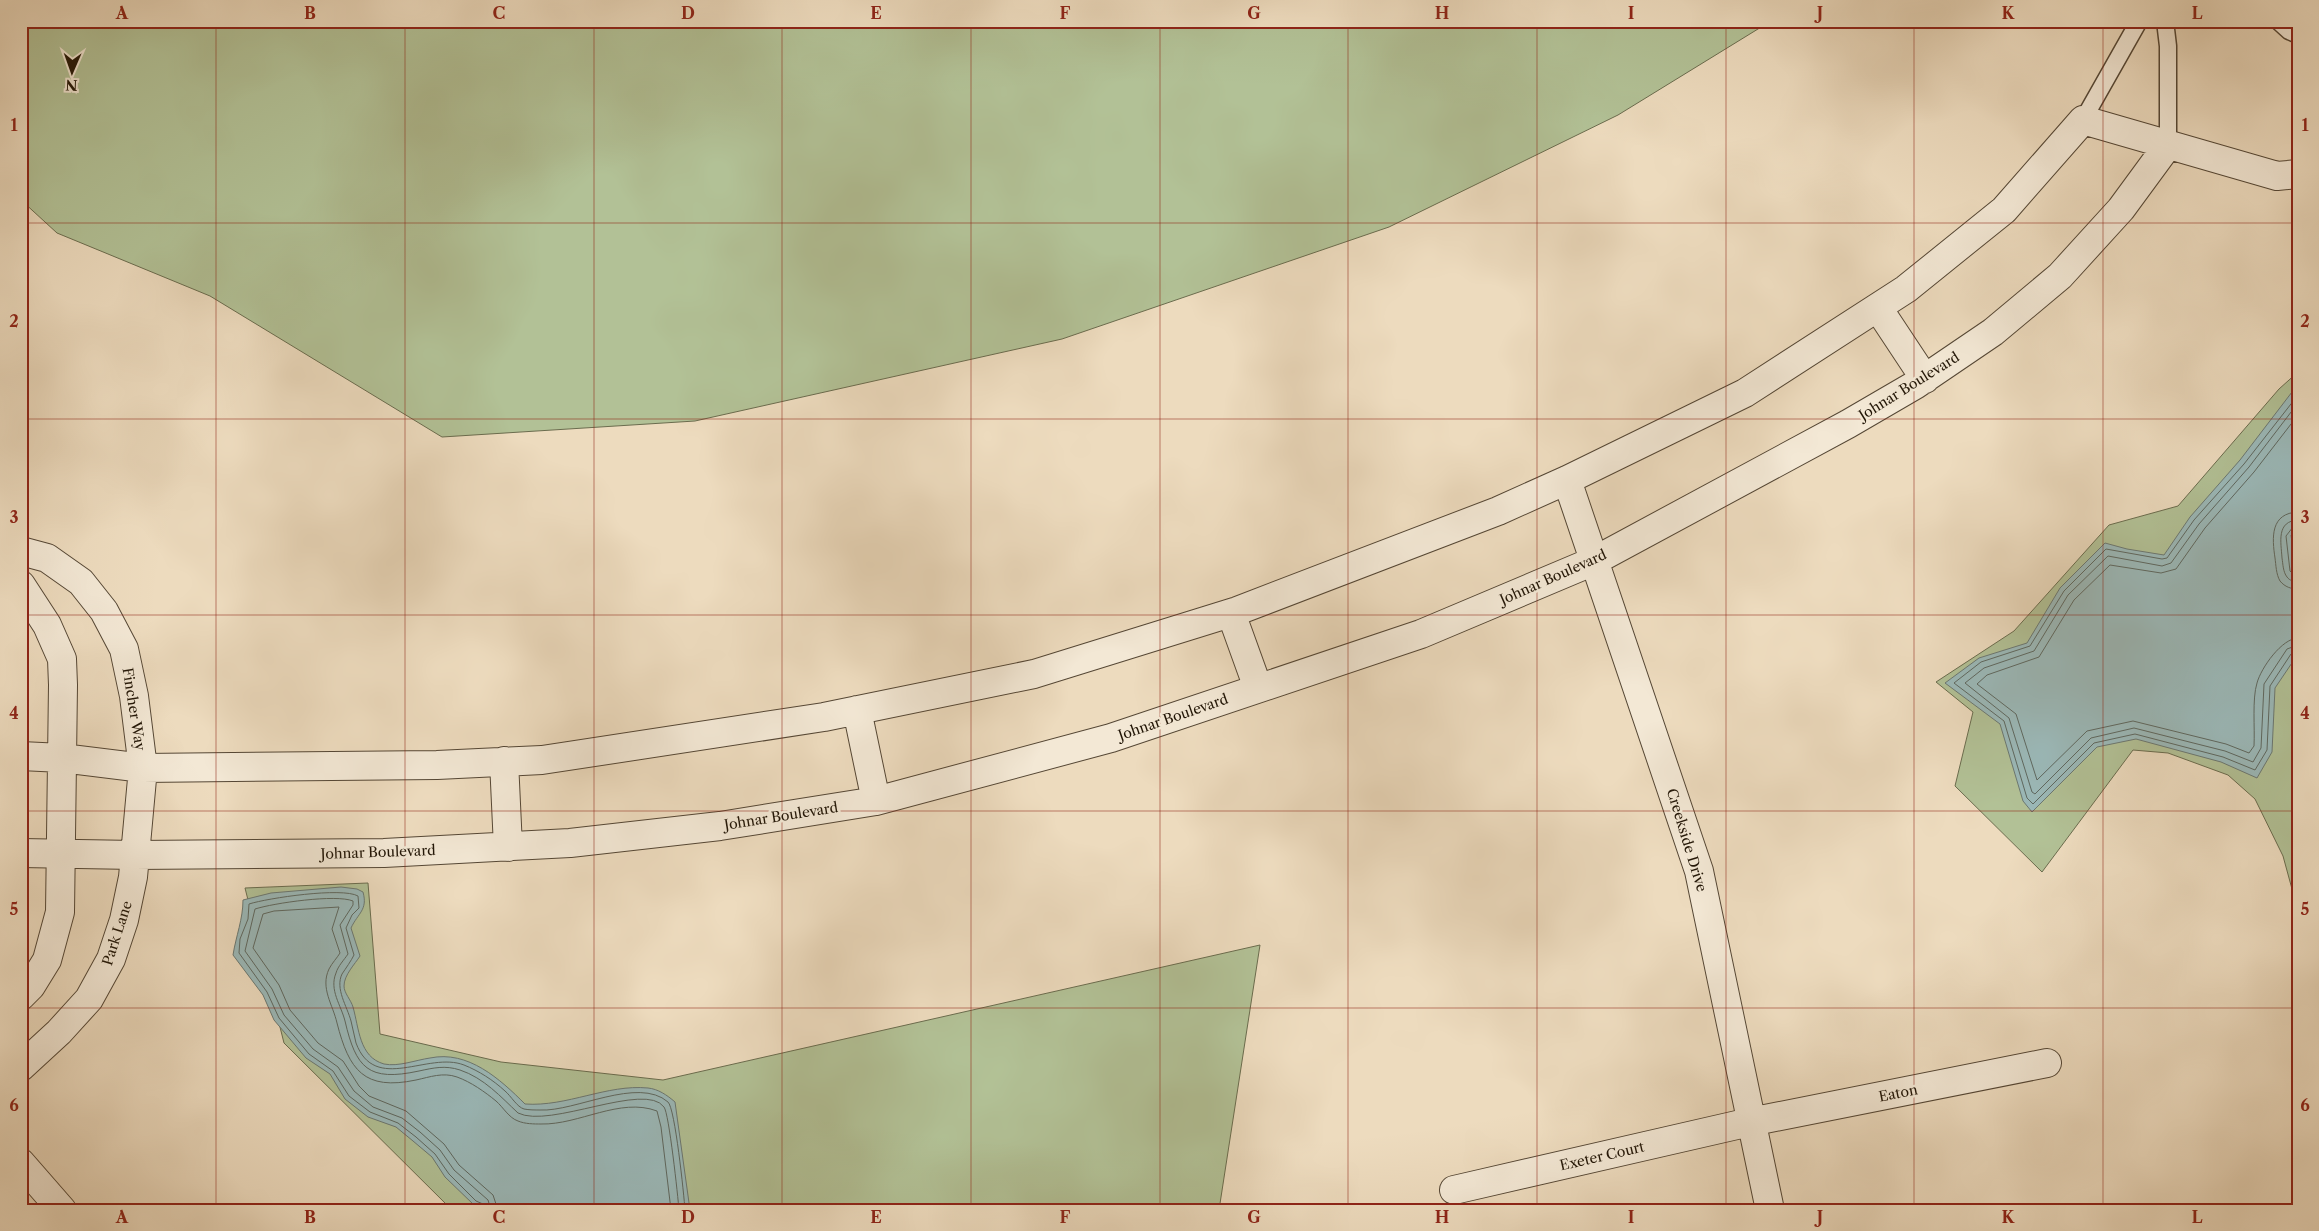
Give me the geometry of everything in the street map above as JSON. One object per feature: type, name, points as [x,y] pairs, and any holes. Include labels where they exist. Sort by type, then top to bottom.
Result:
[{"type":"street","points":[[21,756],[62,758],[143,768],[437,765],[542,760],[857,710],[1034,674],[1231,613],[1498,511],[1567,480],[1745,393],[1906,289],[2004,210],[2083,120],[2277,176],[2298,174]]},
{"type":"street","name":"Johnar Boulevard","points":[[21,853],[135,855],[384,853],[570,843],[720,826],[876,801],[1111,738],[1421,634],[1594,561],[1848,424],[1925,379],[1993,332],[2060,276],[2120,209],[2168,145]]},
{"type":"street","points":[[1878,308],[1925,379]]},
{"type":"street","name":"Creekside Drive","points":[[1567,480],[1699,871],[1750,1122],[1770,1210]]},
{"type":"street","name":"Fincher Way","points":[[21,551],[47,558],[81,582],[104,611],[124,649],[134,696],[143,768]]},
{"type":"street","points":[[21,585],[47,625],[62,659],[60,912],[47,960],[31,986],[21,996]]},
{"type":"street","points":[[1231,613],[1258,688]]},
{"type":"street","points":[[857,710],[876,801]]},
{"type":"street","points":[[504,761],[508,846]]},
{"type":"street","name":"Park Lane","points":[[21,1067],[60,1032],[89,999],[111,959],[124,920],[135,855],[143,768]]},
{"type":"street","name":"Eaton","points":[[1750,1122],[2046,1063]]},
{"type":"street","name":"Exeter Court","points":[[1454,1190],[1750,1122]]},
{"type":"street","points":[[21,1163],[62,1210]]},
{"type":"lane","points":[[2083,120],[2139,21]]},
{"type":"lane","points":[[2165,21],[2168,46],[2168,145]]},
{"type":"lane","points":[[2278,21],[2289,31],[2298,35]]},
{"type":"green space","points":[[25,21],[1771,21],[1618,115],[1389,227],[1062,339],[695,421],[442,437],[210,296],[57,233],[21,200],[21,47]]},
{"type":"green space","points":[[2298,372],[2298,911],[2283,856],[2255,799],[2228,775],[2168,753],[2133,750],[2042,872],[1955,786],[1973,712],[1936,682],[2014,631],[2109,525],[2178,506],[2279,389]]},
{"type":"green space","points":[[368,883],[380,1034],[501,1062],[663,1080],[1260,945],[1219,1210],[452,1210],[284,1043],[245,888]]},
{"type":"water","points":[[2298,390],[2298,529],[2291,535],[2298,588],[2298,654],[2275,688],[2272,752],[2257,778],[2221,762],[2136,739],[2097,747],[2032,812],[2023,801],[2000,724],[1945,683],[1979,658],[2027,643],[2060,588],[2105,543],[2164,555],[2190,517],[2240,460],[2292,392]]},
{"type":"water","points":[[341,887],[357,889],[363,892],[364,898],[362,911],[351,928],[360,956],[348,974],[344,986],[353,1007],[361,1041],[369,1055],[389,1065],[444,1057],[470,1062],[494,1076],[525,1104],[556,1102],[617,1089],[648,1088],[659,1091],[675,1102],[690,1210],[484,1210],[474,1205],[445,1177],[432,1157],[396,1127],[368,1117],[345,1099],[330,1074],[306,1058],[274,1020],[263,995],[233,955],[241,921],[243,900],[271,893]]}]
